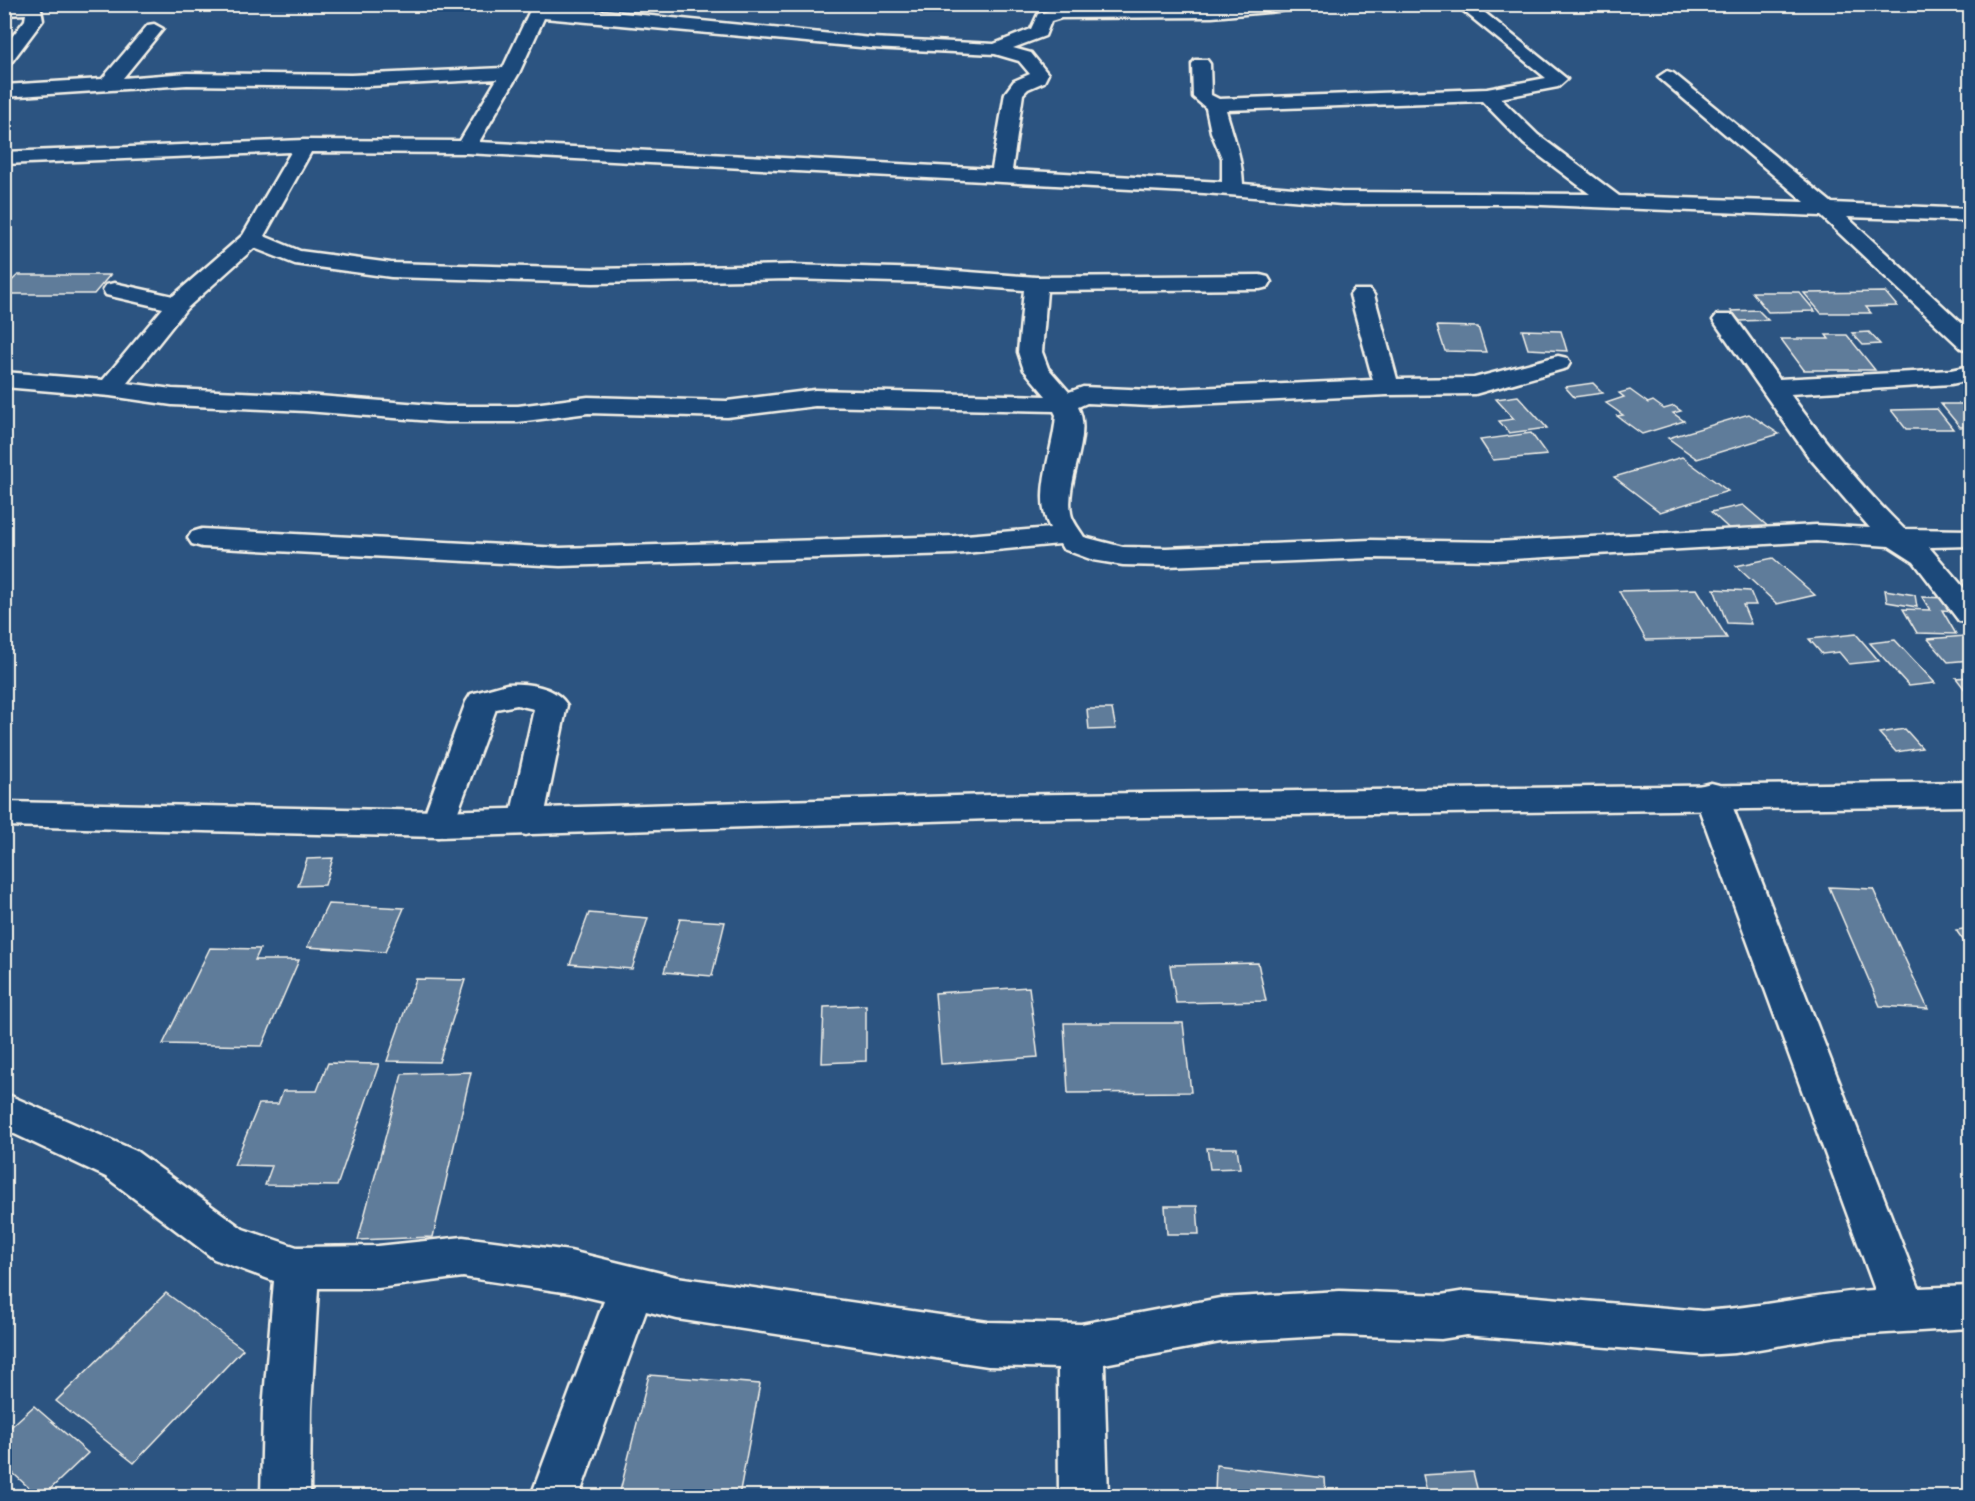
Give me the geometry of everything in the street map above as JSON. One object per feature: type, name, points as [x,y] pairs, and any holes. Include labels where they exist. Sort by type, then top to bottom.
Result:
[{"type":"street","points":[[996,49],[1039,32],[1044,18],[1059,13],[1212,12],[1301,4]]},
{"type":"street","points":[[1201,64],[1202,97],[1215,105],[1487,95],[1551,83],[1558,79],[1463,4]]},
{"type":"street","points":[[4,10],[34,8],[35,12],[34,20],[4,60]]},
{"type":"street","points":[[466,147],[510,73],[540,8],[872,43],[996,49],[1025,57],[1039,74],[1038,78],[1018,87],[1014,93],[1001,178]]},
{"type":"street","points":[[108,84],[154,29]]},
{"type":"street","points":[[4,91],[200,79],[351,81],[510,73]]},
{"type":"street","points":[[1667,77],[1828,211],[1971,343]]},
{"type":"street","points":[[1487,95],[1501,112],[1539,148],[1614,202]]},
{"type":"street","points":[[1215,105],[1221,132],[1232,158],[1233,189]]},
{"type":"street","points":[[110,388],[178,304],[251,239],[283,187],[304,146]]},
{"type":"street","points":[[4,158],[304,146],[466,147],[1233,189],[1372,199],[1506,198],[1971,215]]},
{"type":"street","points":[[251,239],[295,257],[391,270],[593,276],[790,272],[929,276],[1036,284],[1260,282]]},
{"type":"street","points":[[1036,284],[1030,352],[1036,370],[1051,383],[1069,415],[1068,434],[1056,499],[1057,515],[1073,543],[1094,552],[1123,556],[1166,557],[1371,549],[1496,551],[1816,533],[1896,538],[1971,538]]},
{"type":"street","points":[[114,290],[178,304]]},
{"type":"street","points":[[1362,295],[1387,387]]},
{"type":"street","points":[[1725,320],[1831,467],[1859,501],[1896,538],[1924,556],[1971,614]]},
{"type":"street","points":[[4,379],[110,388],[172,397],[306,403],[445,414],[518,414],[588,405],[726,409],[815,398],[946,399],[1064,404],[1083,395],[1151,398],[1387,387],[1475,386],[1558,363]]},
{"type":"street","points":[[1772,387],[1952,377],[1971,373]]},
{"type":"street","points":[[202,538],[560,556],[954,545],[1067,535]]},
{"type":"street","points":[[438,824],[482,702],[511,695],[533,696],[551,705],[526,822]]},
{"type":"street","points":[[4,814],[438,824],[991,807],[1711,795],[1971,794]]},
{"type":"street","points":[[1711,795],[1905,1311]]},
{"type":"street","points":[[4,1110],[121,1164],[230,1245],[297,1268],[378,1267],[463,1257],[570,1272],[677,1298],[988,1344],[1081,1346],[1220,1320],[1340,1313],[1441,1317],[1466,1313],[1702,1333],[1735,1331],[1836,1314],[1971,1307]]},
{"type":"street","points":[[285,1497],[287,1409],[297,1268]]},
{"type":"street","points":[[555,1497],[632,1287]]},
{"type":"street","points":[[1081,1346],[1083,1497]]},
{"type":"building","points":[[18,275],[110,275],[94,294],[4,294],[4,288]]},
{"type":"building","points":[[1752,292],[1799,292],[1815,311],[1768,312]]},
{"type":"building","points":[[1885,292],[1897,306],[1866,307],[1871,313],[1821,313],[1804,293]]},
{"type":"building","points":[[1758,310],[1768,320],[1740,321],[1731,311]]},
{"type":"building","points":[[1437,326],[1478,327],[1486,352],[1445,351]]},
{"type":"building","points":[[1522,330],[1561,331],[1567,351],[1528,349]]},
{"type":"building","points":[[1869,332],[1880,344],[1863,345],[1852,333]]},
{"type":"building","points":[[1826,335],[1847,335],[1875,370],[1804,370],[1781,339],[1829,339]]},
{"type":"building","points":[[1593,383],[1603,393],[1574,397],[1565,387]]},
{"type":"building","points":[[1630,390],[1648,403],[1653,401],[1664,409],[1674,406],[1681,411],[1673,413],[1684,421],[1642,434],[1617,416],[1623,415],[1606,403],[1624,397],[1619,393]]},
{"type":"building","points":[[1518,396],[1547,428],[1509,433],[1499,421],[1514,419],[1496,399]]},
{"type":"building","points":[[1941,404],[1970,404],[1970,427],[1960,427]]},
{"type":"building","points":[[1937,409],[1953,429],[1906,429],[1891,410]]},
{"type":"building","points":[[1749,414],[1779,434],[1697,459],[1668,438]]},
{"type":"building","points":[[1531,433],[1547,455],[1493,460],[1480,440]]},
{"type":"building","points":[[1682,457],[1728,491],[1660,512],[1614,477]]},
{"type":"building","points":[[1743,505],[1771,529],[1737,536],[1711,512]]},
{"type":"building","points":[[1773,558],[1815,595],[1777,604],[1736,566]]},
{"type":"building","points":[[1697,589],[1727,638],[1646,640],[1619,591]]},
{"type":"building","points":[[1714,589],[1750,591],[1756,605],[1743,605],[1751,624],[1727,623]]},
{"type":"building","points":[[1885,590],[1915,595],[1917,607],[1887,602]]},
{"type":"building","points":[[1922,597],[1947,598],[1955,611],[1942,610],[1956,634],[1917,633],[1903,609],[1930,610]]},
{"type":"building","points":[[1856,634],[1879,661],[1849,664],[1839,652],[1822,654],[1809,639]]},
{"type":"building","points":[[1965,636],[1970,642],[1970,660],[1948,662],[1928,639]]},
{"type":"building","points":[[1895,640],[1935,683],[1909,686],[1870,643]]},
{"type":"building","points":[[1970,677],[1970,696],[1956,678]]},
{"type":"building","points":[[1087,709],[1112,709],[1116,729],[1089,730]]},
{"type":"building","points":[[1905,729],[1922,748],[1896,752],[1879,733]]},
{"type":"building","points":[[333,858],[325,885],[298,886],[307,859]]},
{"type":"building","points":[[1829,887],[1873,889],[1928,1009],[1880,1006]]},
{"type":"building","points":[[328,904],[404,908],[385,952],[307,947]]},
{"type":"building","points":[[589,913],[648,918],[632,969],[570,964]]},
{"type":"building","points":[[680,919],[725,922],[712,976],[664,972]]},
{"type":"building","points":[[1970,928],[1970,950],[1956,930]]},
{"type":"building","points":[[210,948],[260,949],[255,960],[299,960],[262,1046],[163,1044]]},
{"type":"building","points":[[1258,963],[1266,1001],[1176,1003],[1170,965]]},
{"type":"building","points":[[416,979],[465,980],[439,1062],[387,1061]]},
{"type":"building","points":[[1029,987],[1038,1057],[941,1064],[935,993]]},
{"type":"building","points":[[866,1005],[866,1061],[822,1063],[824,1007]]},
{"type":"building","points":[[1064,1023],[1183,1023],[1191,1092],[1068,1093]]},
{"type":"building","points":[[328,1063],[379,1064],[337,1186],[265,1185],[272,1166],[234,1165],[259,1104],[278,1104],[283,1091],[317,1091]]},
{"type":"building","points":[[471,1072],[433,1237],[358,1240],[402,1074]]},
{"type":"building","points":[[1207,1148],[1237,1148],[1240,1168],[1210,1169]]},
{"type":"building","points":[[1165,1206],[1197,1206],[1199,1234],[1167,1234]]},
{"type":"building","points":[[166,1293],[243,1349],[134,1463],[56,1401]]},
{"type":"building","points":[[649,1375],[760,1384],[739,1496],[619,1495]]},
{"type":"building","points":[[34,1406],[88,1453],[43,1496],[38,1496],[4,1465],[4,1433]]},
{"type":"building","points":[[1216,1465],[1325,1478],[1326,1496],[1215,1496]]},
{"type":"building","points":[[1473,1472],[1479,1496],[1428,1496],[1423,1475]]},
{"type":"building","points":[[114,1490],[112,1496],[54,1496],[55,1493]]}]
